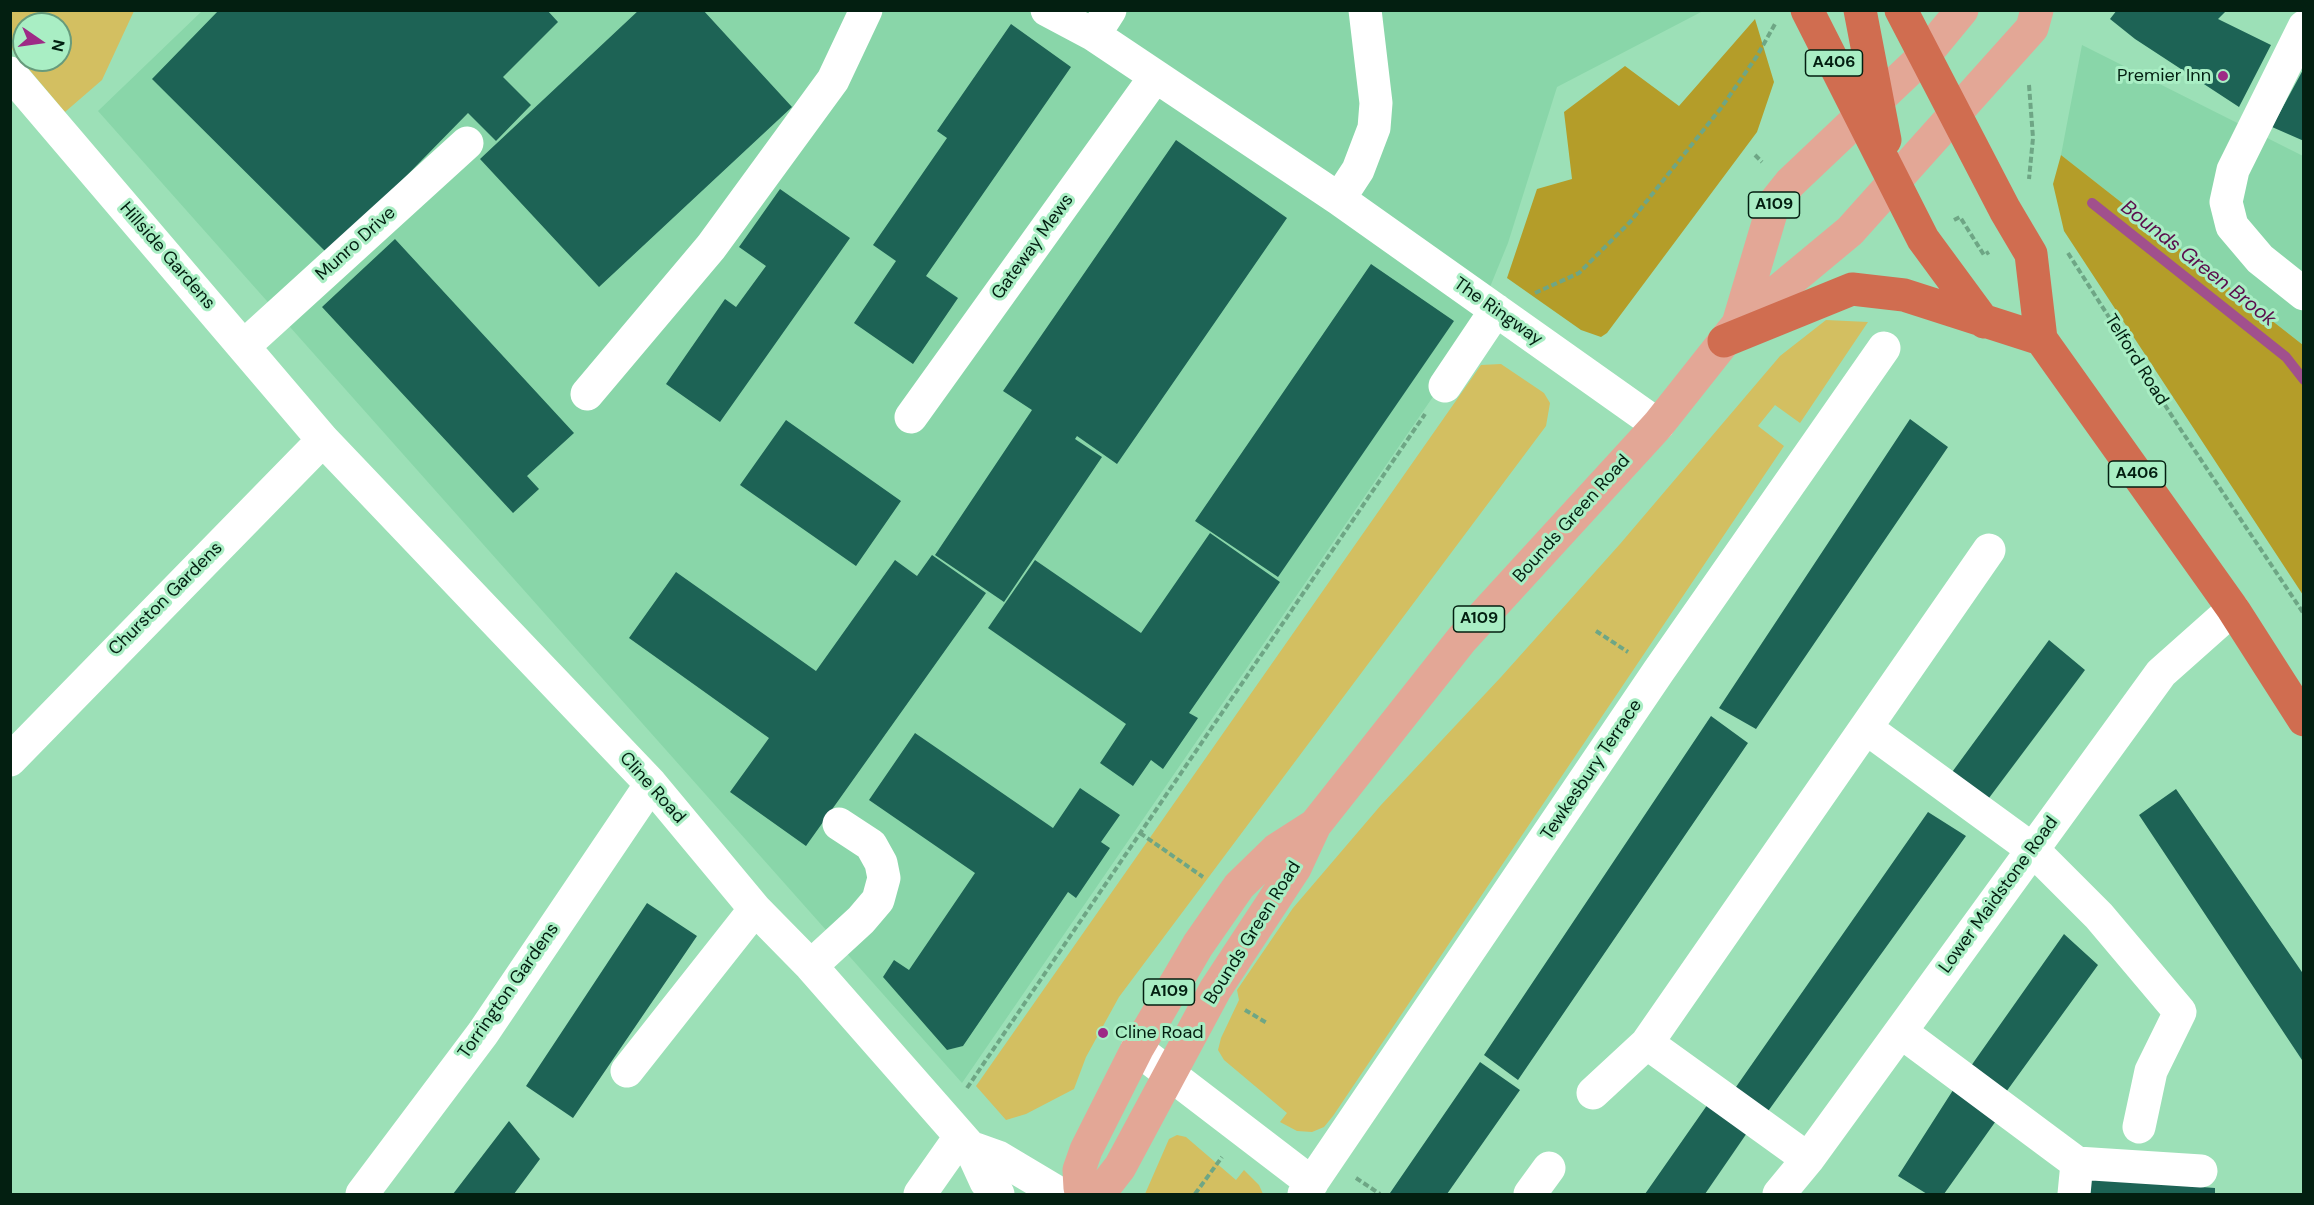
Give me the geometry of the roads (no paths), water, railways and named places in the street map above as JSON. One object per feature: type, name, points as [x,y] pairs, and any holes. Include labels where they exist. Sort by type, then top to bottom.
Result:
[{"type":"highway","name":"A406","points":[[1807,10],[1869,108],[1893,180],[1923,239],[1984,322]]},
{"type":"highway","points":[[1860,10],[1869,108]]},
{"type":"highway","name":"A406","points":[[1901,10],[2031,254],[2042,339],[2233,609],[2304,720]]},
{"type":"highway","points":[[1731,332],[1852,289],[1904,295],[2042,339]]},
{"type":"main road","name":"A109","points":[[1924,55],[1962,10]]},
{"type":"main road","name":"A109","points":[[1893,180],[2032,28],[2037,10]]},
{"type":"main road","name":"Bounds Green Road","points":[[1731,332],[1774,203],[1790,183],[1924,55]]},
{"type":"main road","name":"Bounds Green Road","points":[[1099,1194],[1120,1167],[1215,990],[1295,868],[1315,825],[1462,639],[1658,425],[1731,332],[1850,231],[1893,180]]},
{"type":"main road","name":"Bounds Green Road","points":[[1084,1194],[1080,1188],[1080,1170],[1086,1150],[1137,1049],[1198,945],[1239,886],[1276,850],[1315,825]]},
{"type":"street","points":[[587,394],[711,246],[833,80],[866,10]]},
{"type":"street","name":"The Ringway","points":[[1047,10],[1102,23],[1155,77],[1339,199],[1658,425]]},
{"type":"street","points":[[1339,199],[1358,170],[1374,128],[1376,103],[1365,10]]},
{"type":"street","points":[[2304,27],[2233,170],[2226,202],[2232,226],[2260,259],[2304,294]]},
{"type":"street","name":"Hillside Gardens","points":[[10,73],[323,440]]},
{"type":"street","name":"Gateway Mews","points":[[911,417],[1155,77]]},
{"type":"street","name":"Munro Drive","points":[[244,346],[467,143]]},
{"type":"street","points":[[1445,386],[1496,310]]},
{"type":"street","name":"Tewkesbury Terrace","points":[[1308,1189],[1658,672],[1884,348]]},
{"type":"street","name":"Churston Gardens","points":[[10,760],[323,440]]},
{"type":"street","name":"Cline Road","points":[[323,440],[651,784],[755,909],[811,966],[965,1142],[986,1182],[998,1194]]},
{"type":"street","points":[[1593,1093],[1647,1043],[1989,550]]},
{"type":"street","name":"Lower Maidstone Road","points":[[1779,1194],[1808,1159],[2161,673],[2233,609]]},
{"type":"street","points":[[1866,728],[2032,849],[2099,916],[2180,1012],[2151,1071],[2139,1126]]},
{"type":"street","name":"Torrington Gardens","points":[[362,1194],[483,1032],[651,784]]},
{"type":"street","points":[[811,966],[861,920],[878,900],[884,878],[881,863],[871,845],[839,824]]},
{"type":"street","points":[[627,1071],[755,909]]},
{"type":"street","points":[[1901,1032],[2076,1179],[2201,1171]]},
{"type":"street","points":[[1647,1043],[1808,1159]]},
{"type":"street","points":[[1137,1049],[1170,1072],[1308,1189]]},
{"type":"street","points":[[920,1194],[965,1142],[998,1156],[1060,1194]]},
{"type":"street","points":[[1530,1194],[1549,1168]]},
{"type":"waterway","name":"Bounds Green Brook","points":[[2092,203],[2286,357],[2304,380]]},
{"type":"place","name":"Premier Inn","points":[[2223,76]]},
{"type":"place","name":"Cline Road","points":[[1103,1033]]}]
